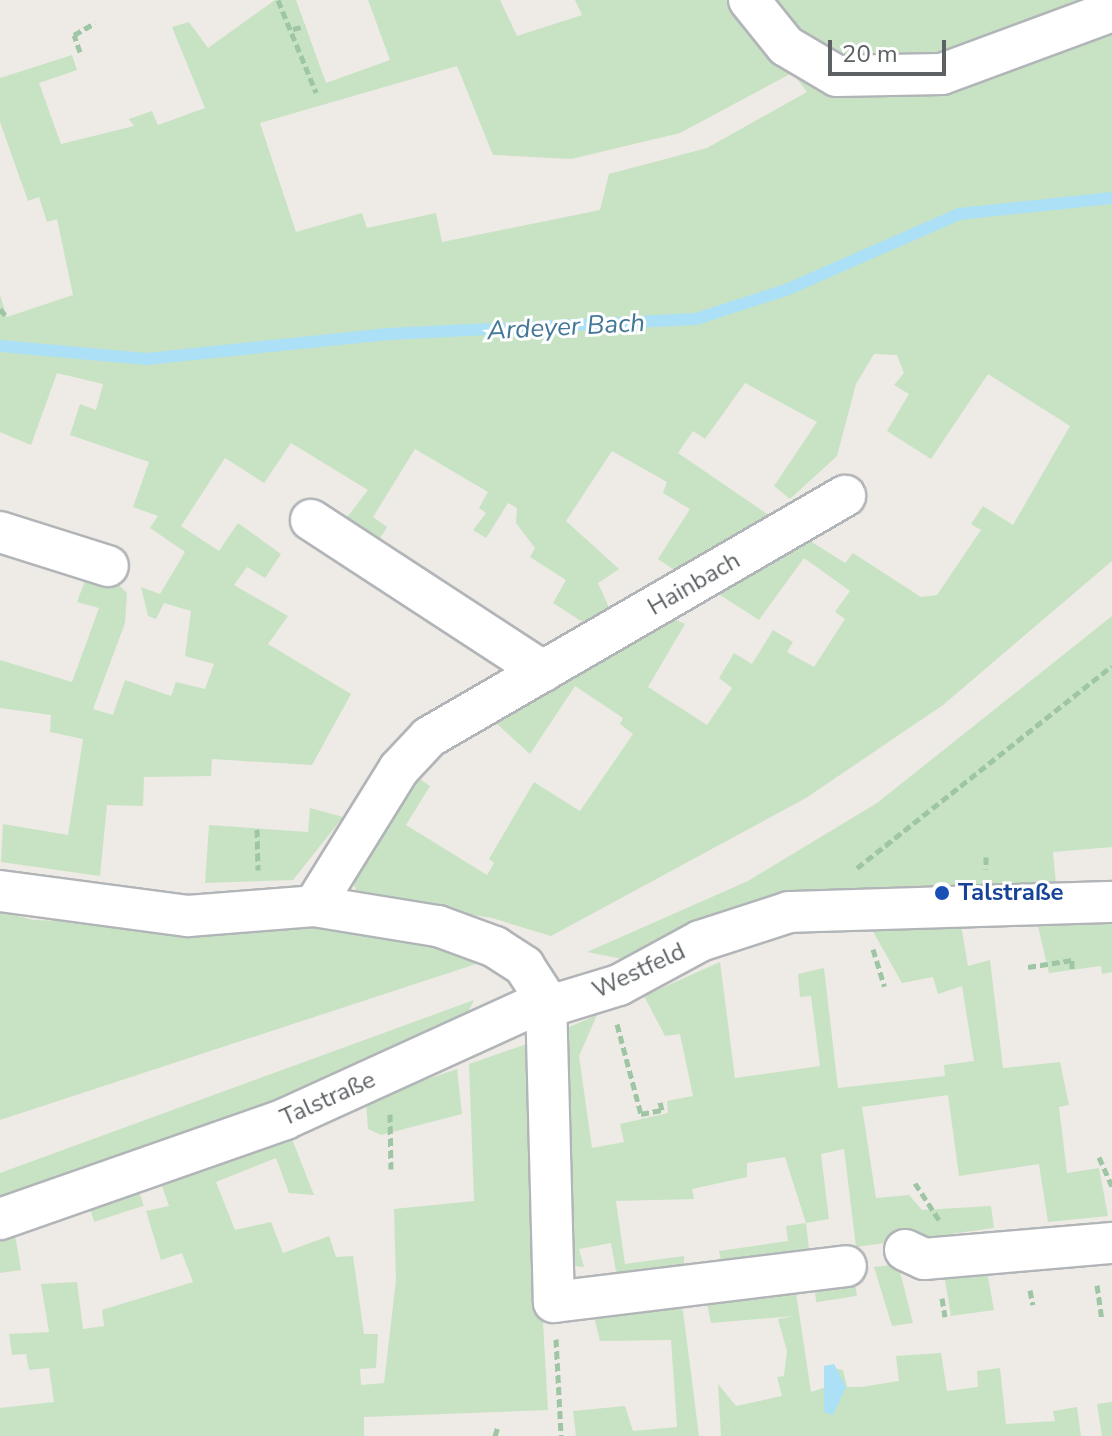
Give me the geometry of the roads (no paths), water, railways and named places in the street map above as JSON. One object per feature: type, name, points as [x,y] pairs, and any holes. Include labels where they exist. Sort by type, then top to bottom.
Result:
[{"type":"street","points":[[749,0],[786,46],[837,76],[942,74],[1112,11]]},
{"type":"street","name":"Hainbach","points":[[314,906],[399,769],[429,737],[845,496]]},
{"type":"street","points":[[311,520],[543,671]]},
{"type":"street","points":[[0,532],[108,566]]},
{"type":"street","points":[[0,891],[188,916],[314,906],[438,926],[495,947],[524,966],[546,1000],[554,1302],[846,1266]]},
{"type":"street","name":"Westfeld","points":[[546,1000],[560,1003],[599,991],[700,941],[789,912],[1112,902]]},
{"type":"street","name":"Talstraße","points":[[0,1219],[285,1119],[546,1000]]},
{"type":"street","points":[[905,1250],[924,1259],[1108,1245]]},
{"type":"water","points":[[834,1364],[846,1387],[833,1415],[824,1412],[824,1366]]},
{"type":"waterway","name":"Ardeyer Bach","points":[[0,346],[146,359],[389,334],[696,319],[786,290],[959,214],[1112,198]]},
{"type":"place","name":"Talstraße","points":[[942,893]]}]
